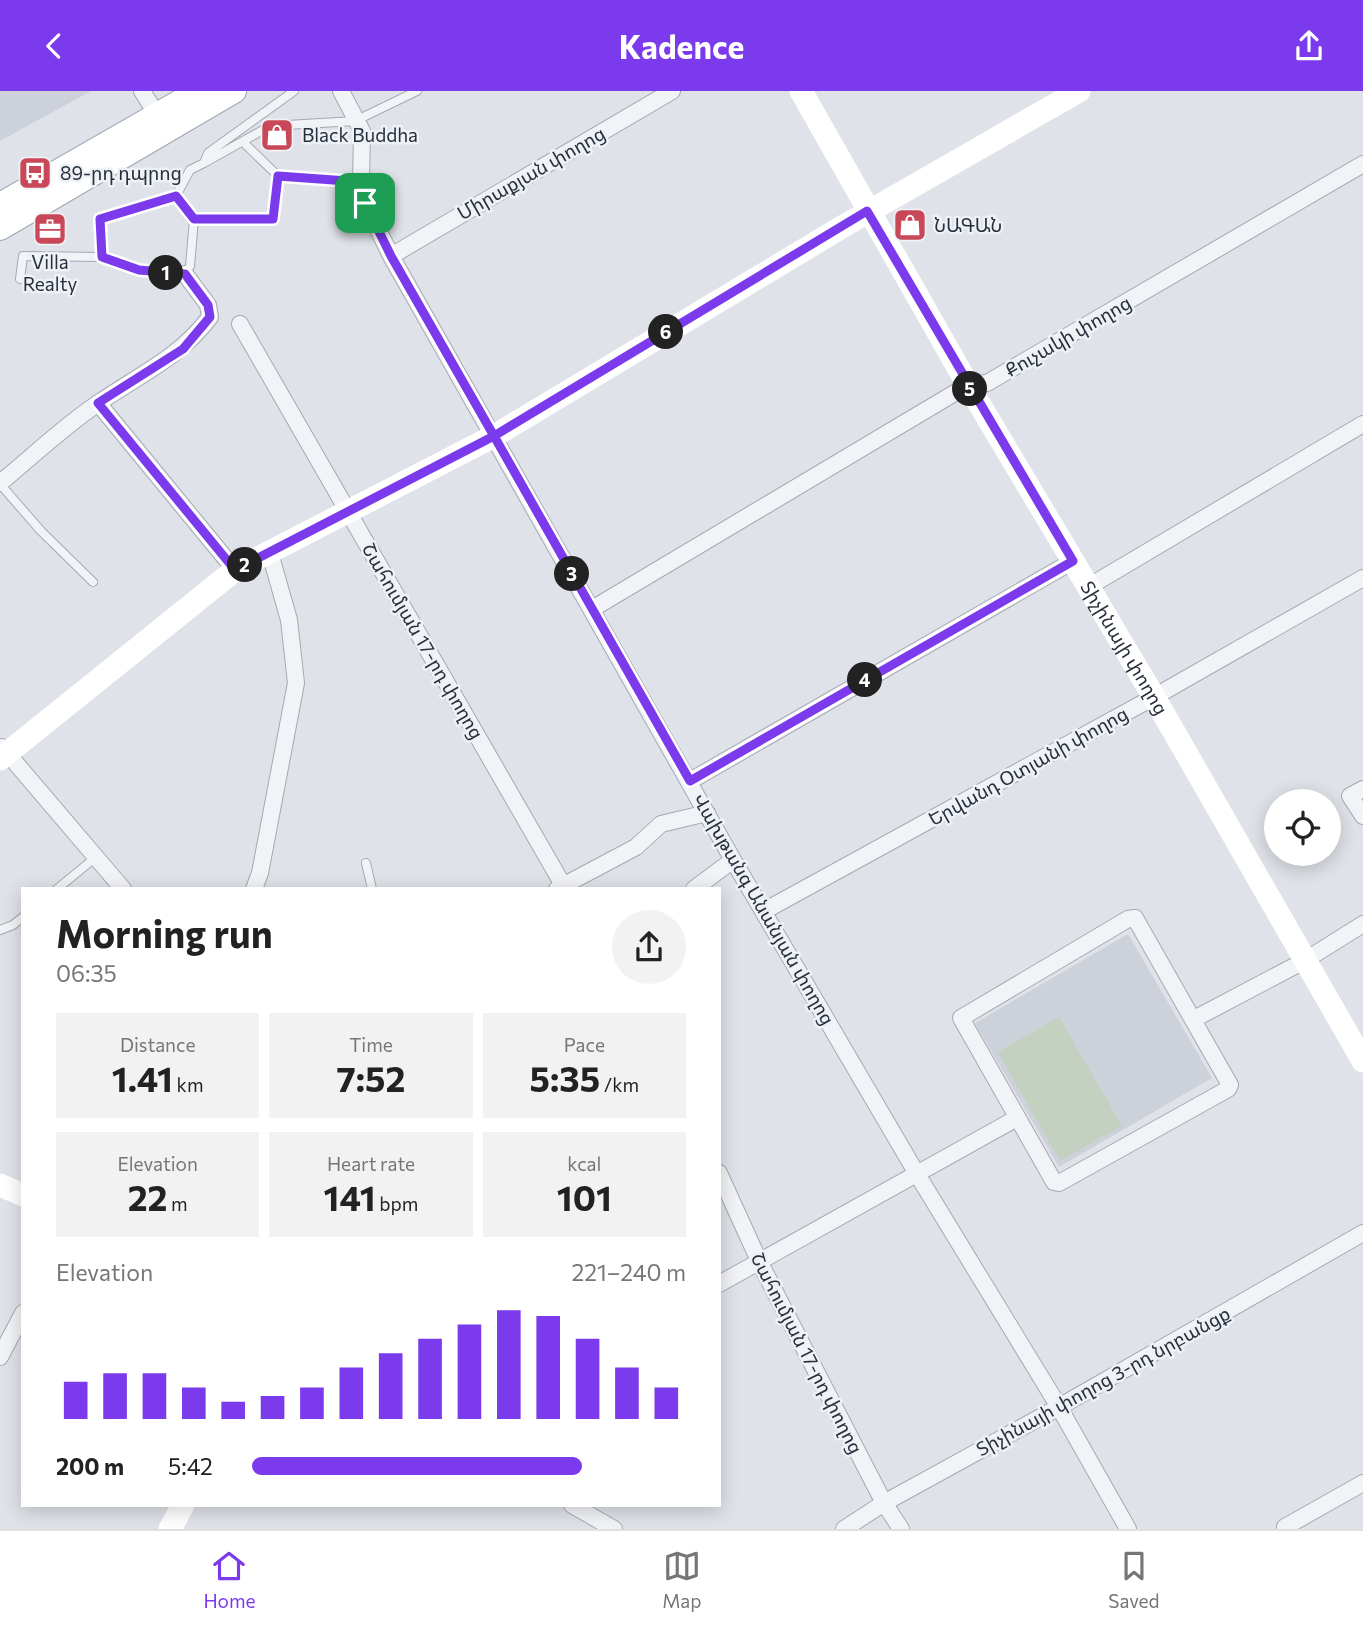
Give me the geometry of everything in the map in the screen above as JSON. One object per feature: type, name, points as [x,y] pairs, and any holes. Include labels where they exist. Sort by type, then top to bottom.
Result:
[{"type":"main road","points":[[0,205],[199,91]]},
{"type":"main road","points":[[0,227],[234,91]]},
{"type":"street","points":[[142,91],[157,115]]},
{"type":"street","name":"Վախթանգ Անանյան փողոց","points":[[341,91],[362,131],[361,182],[365,203],[391,256],[733,860],[917,1174],[1059,1407],[1128,1529]]},
{"type":"street","name":"Միրաքյան փողոց","points":[[391,256],[672,91]]},
{"type":"street","name":"Տիչինայի փողոց","points":[[802,91],[867,211],[1154,697],[1363,1061]]},
{"type":"street","points":[[121,887],[2,752],[235,570],[494,436],[867,211],[1079,91]]},
{"type":"street","name":"Քուչակի փողոց","points":[[592,609],[968,385],[987,383],[1363,164]]},
{"type":"street","points":[[0,484],[98,403],[183,349],[210,317],[208,305],[185,274]]},
{"type":"street","name":"Շահումյան 17-րդ փողոց","points":[[240,324],[560,887]]},
{"type":"street","points":[[98,403],[235,570]]},
{"type":"street","points":[[1088,587],[1363,424]]},
{"type":"street","points":[[255,887],[260,873],[296,683],[289,620],[270,553]]},
{"type":"street","points":[[690,781],[1073,561]]},
{"type":"street","name":"Երվանդ Օտյանի փողոց","points":[[764,911],[1154,697],[1363,578]]},
{"type":"street","points":[[1363,789],[1350,796],[1363,815]]},
{"type":"street","points":[[560,887],[636,847],[661,824],[706,813]]},
{"type":"street","points":[[697,887],[733,860]]},
{"type":"street","points":[[1135,918],[1229,1081],[1228,1089],[1059,1183],[1051,1179],[1017,1118],[961,1018],[1129,919],[1135,918]]},
{"type":"street","points":[[1194,1019],[1304,961],[1363,925]]},
{"type":"street","points":[[721,1283],[1017,1118]]},
{"type":"street","name":"Շահումյան 17-րդ փողոց","points":[[721,1177],[760,1263],[884,1503],[901,1529]]},
{"type":"street","points":[[0,1185],[21,1194]]},
{"type":"street","name":"Տիչինայի փողոց 3-րդ նրբանցք","points":[[844,1529],[884,1503],[1059,1407],[1363,1233]]},
{"type":"street","points":[[0,1357],[21,1317]]},
{"type":"street","points":[[1285,1527],[1363,1483]]},
{"type":"street","points":[[170,1529],[182,1507]]},
{"type":"street","points":[[576,1507],[614,1529]]},
{"type":"lane","points":[[204,163],[208,153],[294,91]]},
{"type":"lane","points":[[102,257],[100,219],[176,196],[190,170],[270,126],[355,121],[416,91]]},
{"type":"lane","points":[[243,142],[278,176],[361,182]]},
{"type":"lane","points":[[194,219],[273,219],[278,176]]},
{"type":"lane","points":[[20,279],[23,256],[102,257],[139,270],[185,274],[190,266],[194,219],[176,196]]},
{"type":"lane","points":[[0,484],[41,531],[93,582]]},
{"type":"lane","points":[[59,887],[96,857]]},
{"type":"lane","points":[[366,863],[372,887]]},
{"type":"lane","points":[[0,930],[21,919]]},
{"type":"shaded area","points":[[0,91],[91,91],[0,141]]},
{"type":"shaded area","points":[[1128,934],[1212,1078],[1059,1167],[975,1023]]},
{"type":"green space","points":[[1059,1017],[1122,1126],[1060,1161],[998,1052]]},
{"type":"place","name":"Black Buddha","points":[[277,135]]},
{"type":"place","name":"89-րդ դպրոց","points":[[35,173]]},
{"type":"place","name":"ՆԱԳԱՆ","points":[[910,225]]},
{"type":"place","name":"Villa Realty","points":[[50,229]]},
{"type":"route","points":[[365,203],[361,182],[278,176],[273,219],[194,219],[176,196],[100,219],[102,257],[139,270],[185,274],[208,305],[210,317],[183,349],[98,403],[235,570],[494,436],[690,781],[1073,561],[867,211],[494,436],[391,256],[365,203]]}]
